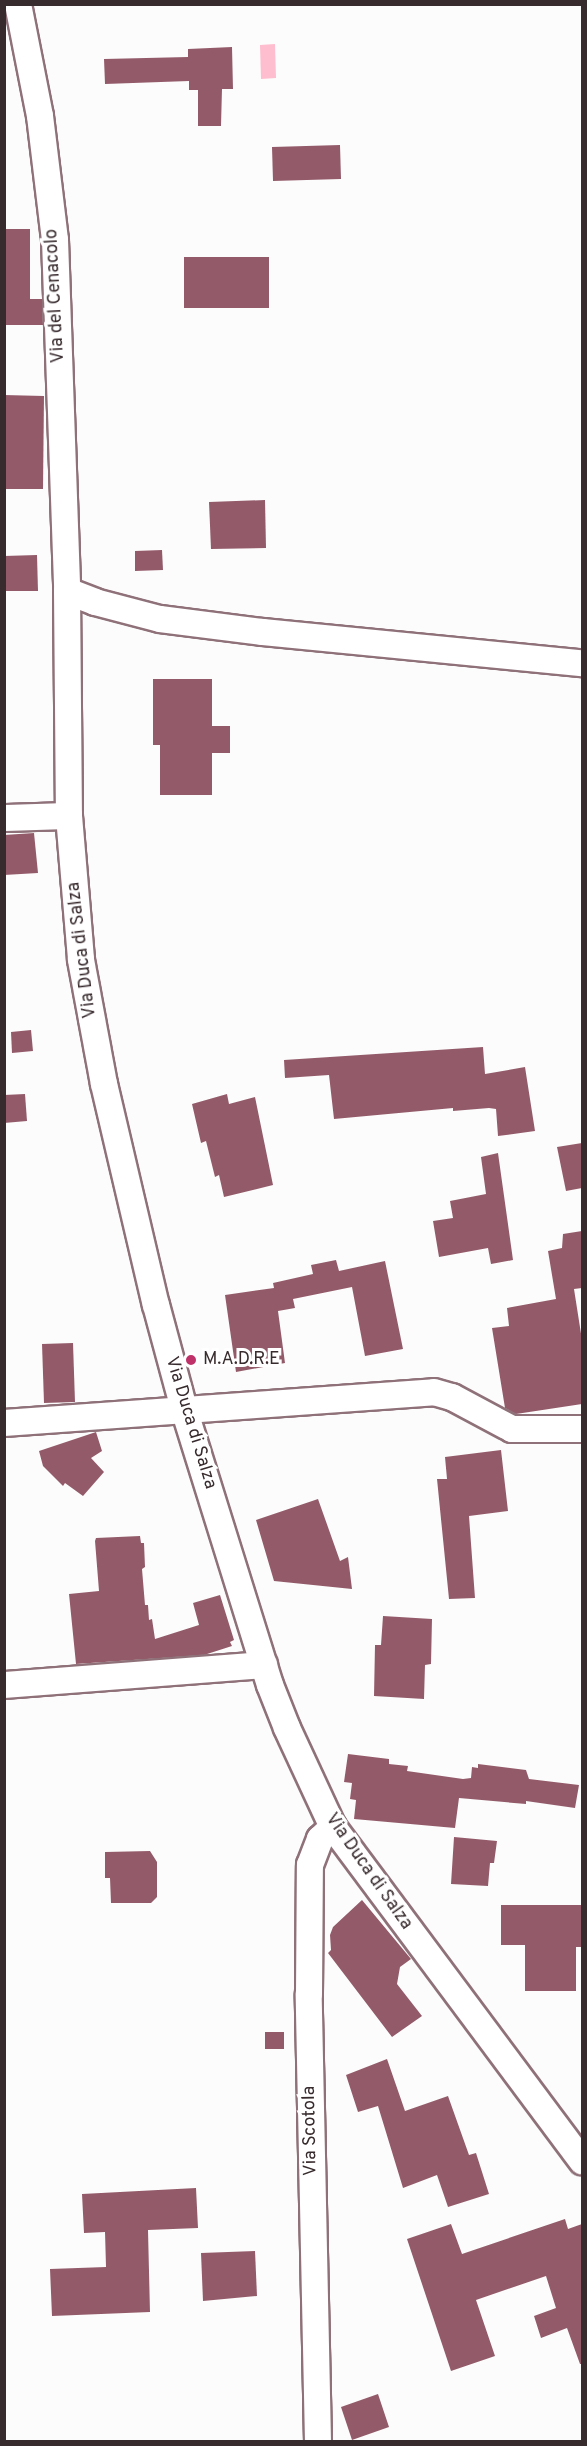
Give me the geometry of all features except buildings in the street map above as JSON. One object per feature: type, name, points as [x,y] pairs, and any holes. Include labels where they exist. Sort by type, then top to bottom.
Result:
[{"type":"street","name":"Via del Cenacolo","points":[[18,4],[40,116],[55,240],[67,591]]},
{"type":"street","points":[[67,591],[95,602],[160,619],[263,632],[582,663]]},
{"type":"street","name":"Via Duca di Salza","points":[[67,591],[69,816],[81,960],[90,1017],[130,1202],[184,1409],[264,1665],[286,1728],[333,1827],[582,2161]]},
{"type":"street","points":[[4,818],[69,816]]},
{"type":"street","points":[[4,1423],[434,1392],[452,1397],[512,1429],[582,1429]]},
{"type":"street","points":[[4,1685],[264,1665]]},
{"type":"street","name":"Via Scotola","points":[[318,2442],[309,1994],[310,1865],[320,1839],[333,1827]]},
{"type":"shaded area","points":[[275,44],[276,78],[261,79],[260,45]]},
{"type":"place","name":"M.A.D.R.E","points":[[191,1360]]}]
